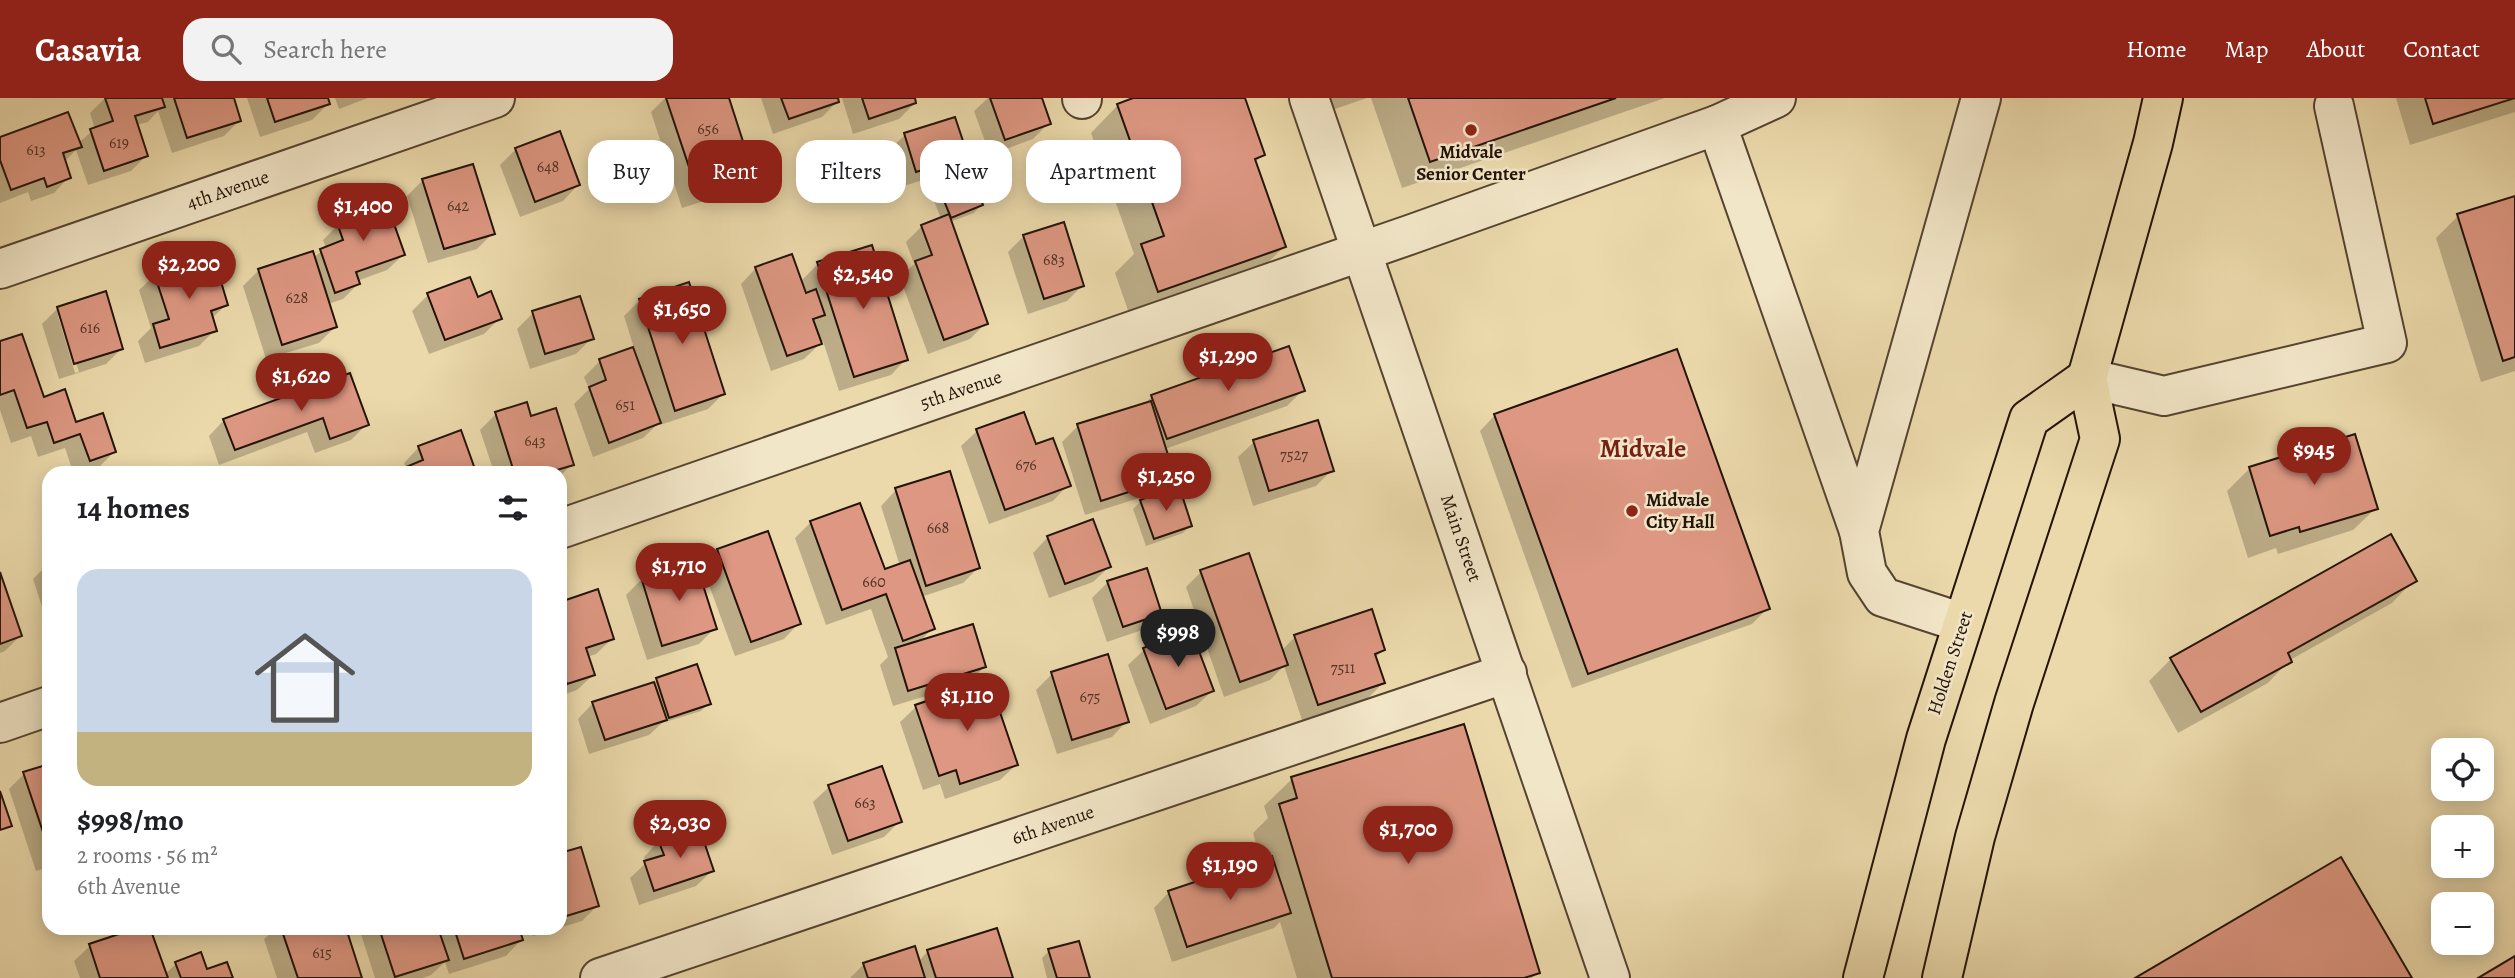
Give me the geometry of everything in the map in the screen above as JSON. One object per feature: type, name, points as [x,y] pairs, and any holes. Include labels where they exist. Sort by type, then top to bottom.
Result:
[{"type":"main road","points":[[1942,978],[1975,837],[2014,703],[2100,439],[2087,378],[2153,143],[2163,98]]},
{"type":"main road","name":"Holden Street","points":[[1863,978],[1926,739],[2029,419],[2087,378]]},
{"type":"street","name":"4th Avenue","points":[[0,269],[495,98]]},
{"type":"street","name":"Main Street","points":[[1309,98],[1610,978]]},
{"type":"street","name":"5th Avenue","points":[[567,527],[1362,251],[1717,125],[1776,98]]},
{"type":"street","points":[[1859,531],[1980,98]]},
{"type":"street","points":[[2087,378],[2164,396],[2386,343],[2334,106]]},
{"type":"street","points":[[1717,125],[1859,531],[1867,573],[1883,597],[1963,623]]},
{"type":"street","name":"6th Avenue","points":[[600,978],[1507,673]]},
{"type":"street","points":[[0,723],[42,708]]},
{"type":"building","points":[[105,98],[162,98],[165,107],[135,116],[148,156],[104,171],[90,129],[113,121]]},
{"type":"building","points":[[174,98],[234,98],[241,121],[187,138]]},
{"type":"building","points":[[267,98],[328,98],[330,104],[275,122]]},
{"type":"building","points":[[666,98],[729,98],[743,140],[688,140],[688,164]]},
{"type":"building","points":[[781,98],[838,98],[839,102],[789,119]]},
{"type":"building","points":[[862,98],[915,98],[916,103],[869,119]]},
{"type":"building","points":[[990,98],[1042,98],[1051,124],[1005,140]]},
{"type":"building","points":[[1133,98],[1245,98],[1265,155],[1255,159],[1286,247],[1158,292],[1141,244],[1164,236],[1152,203],[1181,203],[1181,140],[1130,140],[1117,104]]},
{"type":"building","name":"Midvale Senior Center","points":[[1408,98],[1616,98],[1430,162]]},
{"type":"building","points":[[2425,98],[2515,98],[2433,124]]},
{"type":"building","points":[[68,112],[82,147],[63,153],[71,178],[47,187],[44,178],[11,190],[0,160],[0,137]]},
{"type":"building","points":[[955,117],[963,140],[920,140],[920,171],[916,172],[904,133]]},
{"type":"building","points":[[560,131],[580,185],[535,202],[515,148]]},
{"type":"building","points":[[473,164],[495,234],[444,249],[422,179]]},
{"type":"building","points":[[382,190],[405,255],[356,272],[360,284],[335,293],[320,249],[343,240],[337,223],[365,214],[359,198]]},
{"type":"building","points":[[2515,196],[2515,357],[2503,361],[2457,214]]},
{"type":"building","points":[[945,203],[982,203],[983,205],[951,218]]},
{"type":"building","points":[[949,214],[988,324],[944,340],[915,261],[932,255],[921,225]]},
{"type":"building","points":[[1064,222],[1084,286],[1044,299],[1023,235]]},
{"type":"building","points":[[872,245],[908,360],[854,377],[817,262]]},
{"type":"building","points":[[313,251],[337,327],[282,345],[258,269]]},
{"type":"building","points":[[792,254],[806,293],[816,289],[825,315],[813,319],[822,344],[787,356],[755,267]]},
{"type":"building","points":[[213,255],[228,305],[211,311],[217,331],[160,348],[153,324],[169,319],[154,273]]},
{"type":"building","points":[[470,277],[478,297],[491,291],[502,319],[445,340],[427,293]]},
{"type":"building","points":[[689,282],[725,394],[675,411],[639,299]]},
{"type":"building","points":[[106,291],[123,349],[74,364],[57,307]]},
{"type":"building","points":[[580,296],[594,339],[545,354],[532,311]]},
{"type":"building","points":[[22,334],[44,397],[65,389],[76,422],[103,413],[116,452],[90,461],[80,434],[54,443],[47,422],[27,428],[14,390],[0,395],[0,341]]},
{"type":"building","points":[[1289,346],[1305,391],[1167,439],[1151,395]]},
{"type":"building","points":[[633,347],[661,423],[609,443],[589,387],[606,380],[599,359]]},
{"type":"building","name":"Midvale City Hall","points":[[1677,349],[1770,609],[1588,674],[1494,414]]},
{"type":"building","points":[[350,373],[369,425],[330,439],[323,418],[235,450],[223,419]]},
{"type":"building","points":[[1151,401],[1175,477],[1101,501],[1077,424]]},
{"type":"building","points":[[527,402],[531,416],[556,408],[574,465],[512,466],[495,412]]},
{"type":"building","points":[[1024,412],[1036,444],[1053,438],[1071,486],[1005,510],[976,429]]},
{"type":"building","points":[[1318,420],[1334,471],[1269,491],[1253,440]]},
{"type":"building","points":[[461,430],[474,466],[408,466],[423,460],[418,446]]},
{"type":"building","points":[[2355,434],[2378,509],[2300,532],[2299,527],[2270,536],[2249,467]]},
{"type":"building","points":[[950,471],[980,568],[926,586],[895,488]]},
{"type":"building","points":[[1179,486],[1192,526],[1154,539],[1140,500]]},
{"type":"building","points":[[860,503],[885,569],[910,560],[935,629],[903,641],[886,594],[842,610],[810,521]]},
{"type":"building","points":[[1093,519],[1111,567],[1065,584],[1047,536]]},
{"type":"building","points":[[768,531],[801,624],[751,642],[717,549]]},
{"type":"building","points":[[2391,534],[2417,581],[2288,653],[2292,662],[2201,712],[2170,658]]},
{"type":"building","points":[[1249,553],[1288,665],[1240,682],[1200,570]]},
{"type":"building","points":[[695,560],[717,629],[662,646],[641,577]]},
{"type":"building","points":[[1147,568],[1162,614],[1123,627],[1107,581]]},
{"type":"building","points":[[0,572],[22,636],[0,644]]},
{"type":"building","points":[[598,589],[614,639],[586,648],[595,675],[567,684],[567,600]]},
{"type":"building","points":[[1372,609],[1385,650],[1375,654],[1385,683],[1318,705],[1294,635]]},
{"type":"building","points":[[973,624],[986,667],[908,691],[895,648]]},
{"type":"building","points":[[1191,630],[1214,691],[1166,709],[1143,648]]},
{"type":"building","points":[[1108,654],[1129,722],[1072,740],[1051,672]]},
{"type":"building","points":[[697,664],[711,704],[669,718],[656,678]]},
{"type":"building","points":[[989,680],[1018,765],[960,784],[956,770],[939,776],[915,705]]},
{"type":"building","points":[[654,682],[667,720],[605,740],[592,702]]},
{"type":"building","points":[[1464,724],[1540,973],[1524,978],[1332,978],[1279,804],[1297,798],[1291,777]]},
{"type":"building","points":[[42,766],[42,829],[23,772]]},
{"type":"building","points":[[882,766],[902,822],[848,841],[828,785]]},
{"type":"building","points":[[0,791],[12,826],[0,830]]},
{"type":"building","points":[[699,827],[714,871],[654,891],[644,861],[664,855],[658,840]]},
{"type":"building","points":[[581,847],[599,906],[567,916],[567,851]]},
{"type":"building","points":[[1272,856],[1291,913],[1187,947],[1168,891]]},
{"type":"building","points":[[2341,857],[2412,978],[2135,978]]},
{"type":"building","points":[[997,928],[1013,978],[936,978],[927,950]]},
{"type":"building","points":[[116,935],[153,935],[168,978],[100,978],[89,944]]},
{"type":"building","points":[[283,935],[348,935],[362,978],[298,978]]},
{"type":"building","points":[[381,935],[440,935],[449,960],[395,977]]},
{"type":"building","points":[[456,935],[521,935],[523,940],[464,959]]},
{"type":"building","points":[[1079,941],[1090,978],[1057,978],[1048,949]]},
{"type":"building","points":[[915,946],[925,978],[868,978],[863,963]]},
{"type":"building","points":[[201,952],[207,969],[227,962],[233,978],[181,978],[175,962]]},
{"type":"building","points":[[2515,956],[2515,978],[2478,978]]},
{"type":"place","name":"Midvale Senior Center","points":[[1471,130]]},
{"type":"place","name":"Midvale City Hall","points":[[1632,511]]},
{"type":"district","name":"Midvale","points":[[1643,448]]}]
